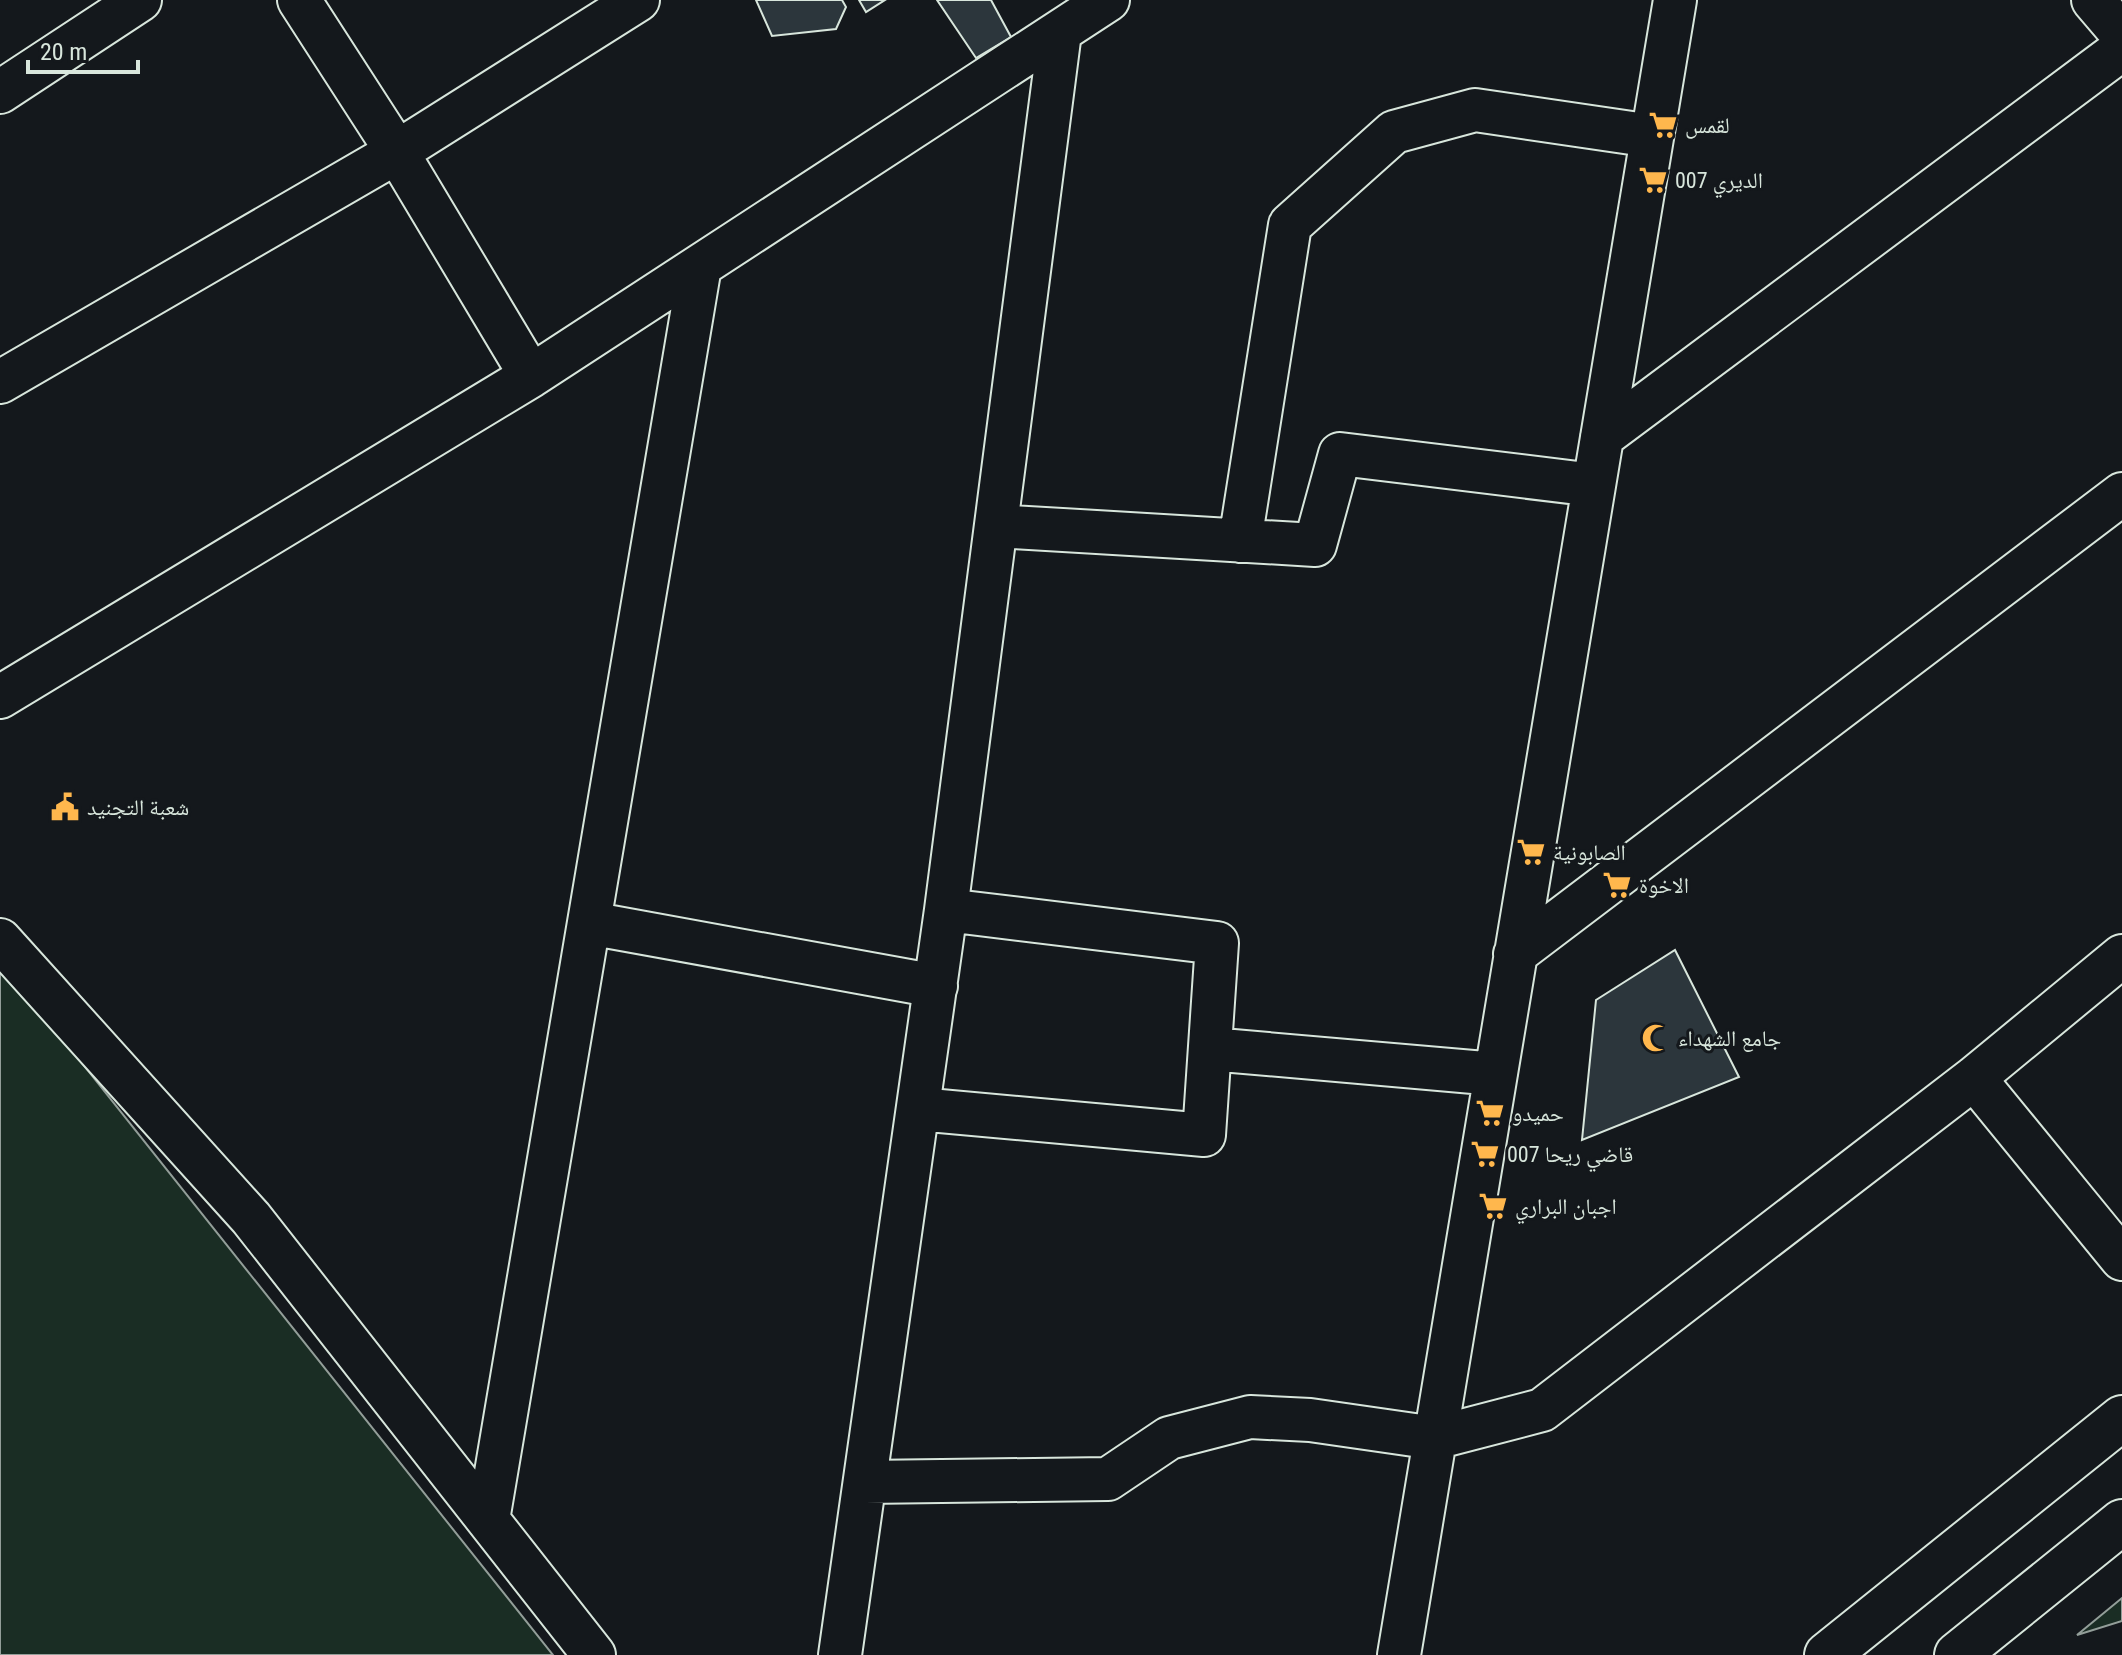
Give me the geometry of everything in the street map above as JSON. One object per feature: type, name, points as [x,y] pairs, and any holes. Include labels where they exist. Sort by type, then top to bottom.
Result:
[{"type":"main road","points":[[1827,1655],[2122,1418]]},
{"type":"main road","points":[[1957,1655],[2122,1522]]},
{"type":"street","points":[[0,92],[140,0]]},
{"type":"street","points":[[299,0],[397,152],[531,376]]},
{"type":"street","points":[[0,382],[397,152],[638,0]]},
{"type":"street","points":[[0,697],[531,376],[1108,0]]},
{"type":"street","points":[[1399,1655],[1675,0]]},
{"type":"street","points":[[2093,0],[2122,34]]},
{"type":"street","points":[[840,1655],[936,986],[1060,32]]},
{"type":"street","points":[[1602,437],[2122,49]]},
{"type":"street","points":[[1240,541],[1290,225],[1394,132],[1475,110],[1652,136]]},
{"type":"street","points":[[488,1520],[700,266]]},
{"type":"street","points":[[996,526],[1315,545],[1340,454],[1594,485]]},
{"type":"street","points":[[1515,954],[2122,494]]},
{"type":"street","points":[[918,1109],[1204,1135],[1217,943],[946,910]]},
{"type":"street","points":[[589,923],[936,986]]},
{"type":"street","points":[[0,940],[251,1218],[594,1655]]},
{"type":"street","points":[[865,1482],[1108,1479],[1169,1438],[1250,1417],[1310,1420],[1435,1438],[1542,1410],[1974,1078],[2122,956]]},
{"type":"street","points":[[1210,1049],[1496,1074]]},
{"type":"street","points":[[1974,1078],[2122,1259]]},
{"type":"green space","points":[[0,960],[553,1655],[0,1655]]},
{"type":"green space","points":[[2122,1598],[2122,1621],[2077,1635]]},
{"type":"building","points":[[756,0],[842,0],[846,7],[836,29],[772,36]]},
{"type":"building","points":[[859,0],[885,0],[866,12]]},
{"type":"building","points":[[937,0],[991,0],[1011,37],[976,58]]},
{"type":"building","name":"جامع الشهداء","points":[[1675,950],[1739,1077],[1582,1140],[1596,1000]]},
{"type":"place","name":"لقمس","points":[[1663,125]]},
{"type":"place","name":"الديري 007","points":[[1653,180]]},
{"type":"place","name":"شعبة التجنيد","points":[[65,807]]},
{"type":"place","name":"الصابونية","points":[[1531,852]]},
{"type":"place","name":"الاخوة","points":[[1617,885]]},
{"type":"place","name":"جامع الشهداء","points":[[1656,1038]]},
{"type":"place","name":"حميدو","points":[[1490,1113]]},
{"type":"place","name":"قاضي ريحا 007","points":[[1485,1154]]},
{"type":"place","name":"اجبان البراري","points":[[1493,1206]]}]
